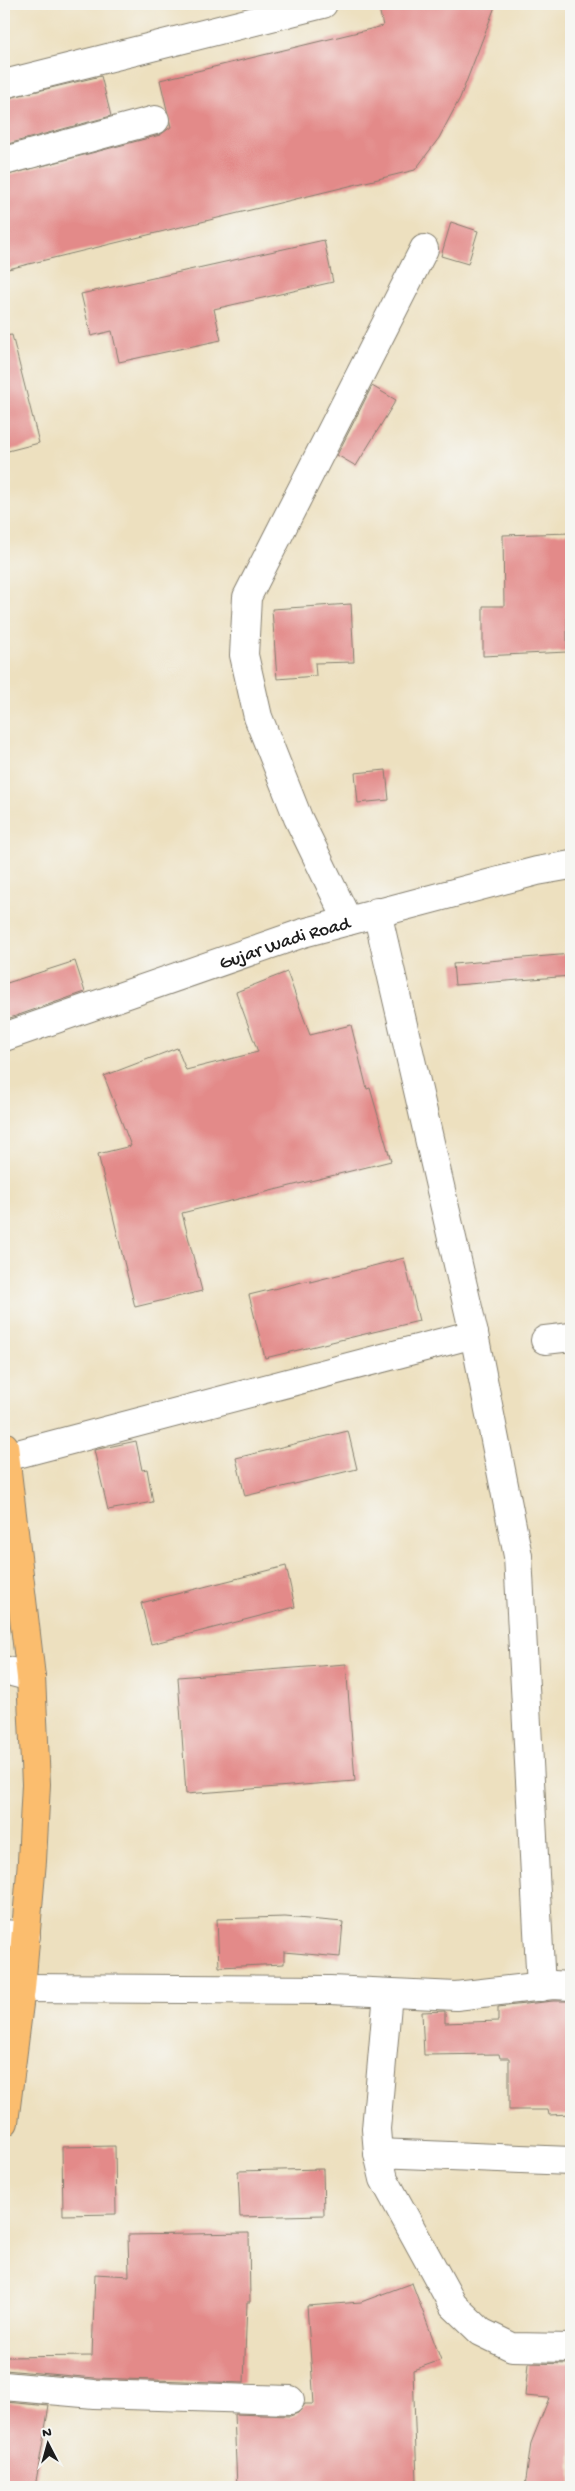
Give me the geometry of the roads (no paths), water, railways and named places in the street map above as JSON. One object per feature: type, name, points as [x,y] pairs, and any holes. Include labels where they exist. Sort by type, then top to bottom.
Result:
[{"type":"highway","points":[[4,2122],[21,1988],[15,1935],[36,1784],[31,1677],[5,1452]]},
{"type":"street","points":[[4,84],[323,4]]},
{"type":"street","points":[[4,161],[155,120]]},
{"type":"street","points":[[348,921],[298,818],[258,717],[244,655],[247,597],[424,249]]},
{"type":"street","name":"Gujar Wadi Road","points":[[4,1037],[303,933],[537,871],[571,865]]},
{"type":"street","points":[[377,912],[474,1334],[518,1556],[541,1987]]},
{"type":"street","points":[[5,1452],[474,1334]]},
{"type":"street","points":[[4,1670],[31,1677]]},
{"type":"street","points":[[21,1988],[330,1990],[456,1996],[541,1987],[571,1986]]},
{"type":"street","points":[[388,1992],[376,2129],[378,2154],[384,2179],[453,2305],[481,2332],[512,2347],[571,2348]]},
{"type":"street","points":[[378,2154],[571,2161]]},
{"type":"street","points":[[4,2386],[94,2394],[290,2400]]}]
